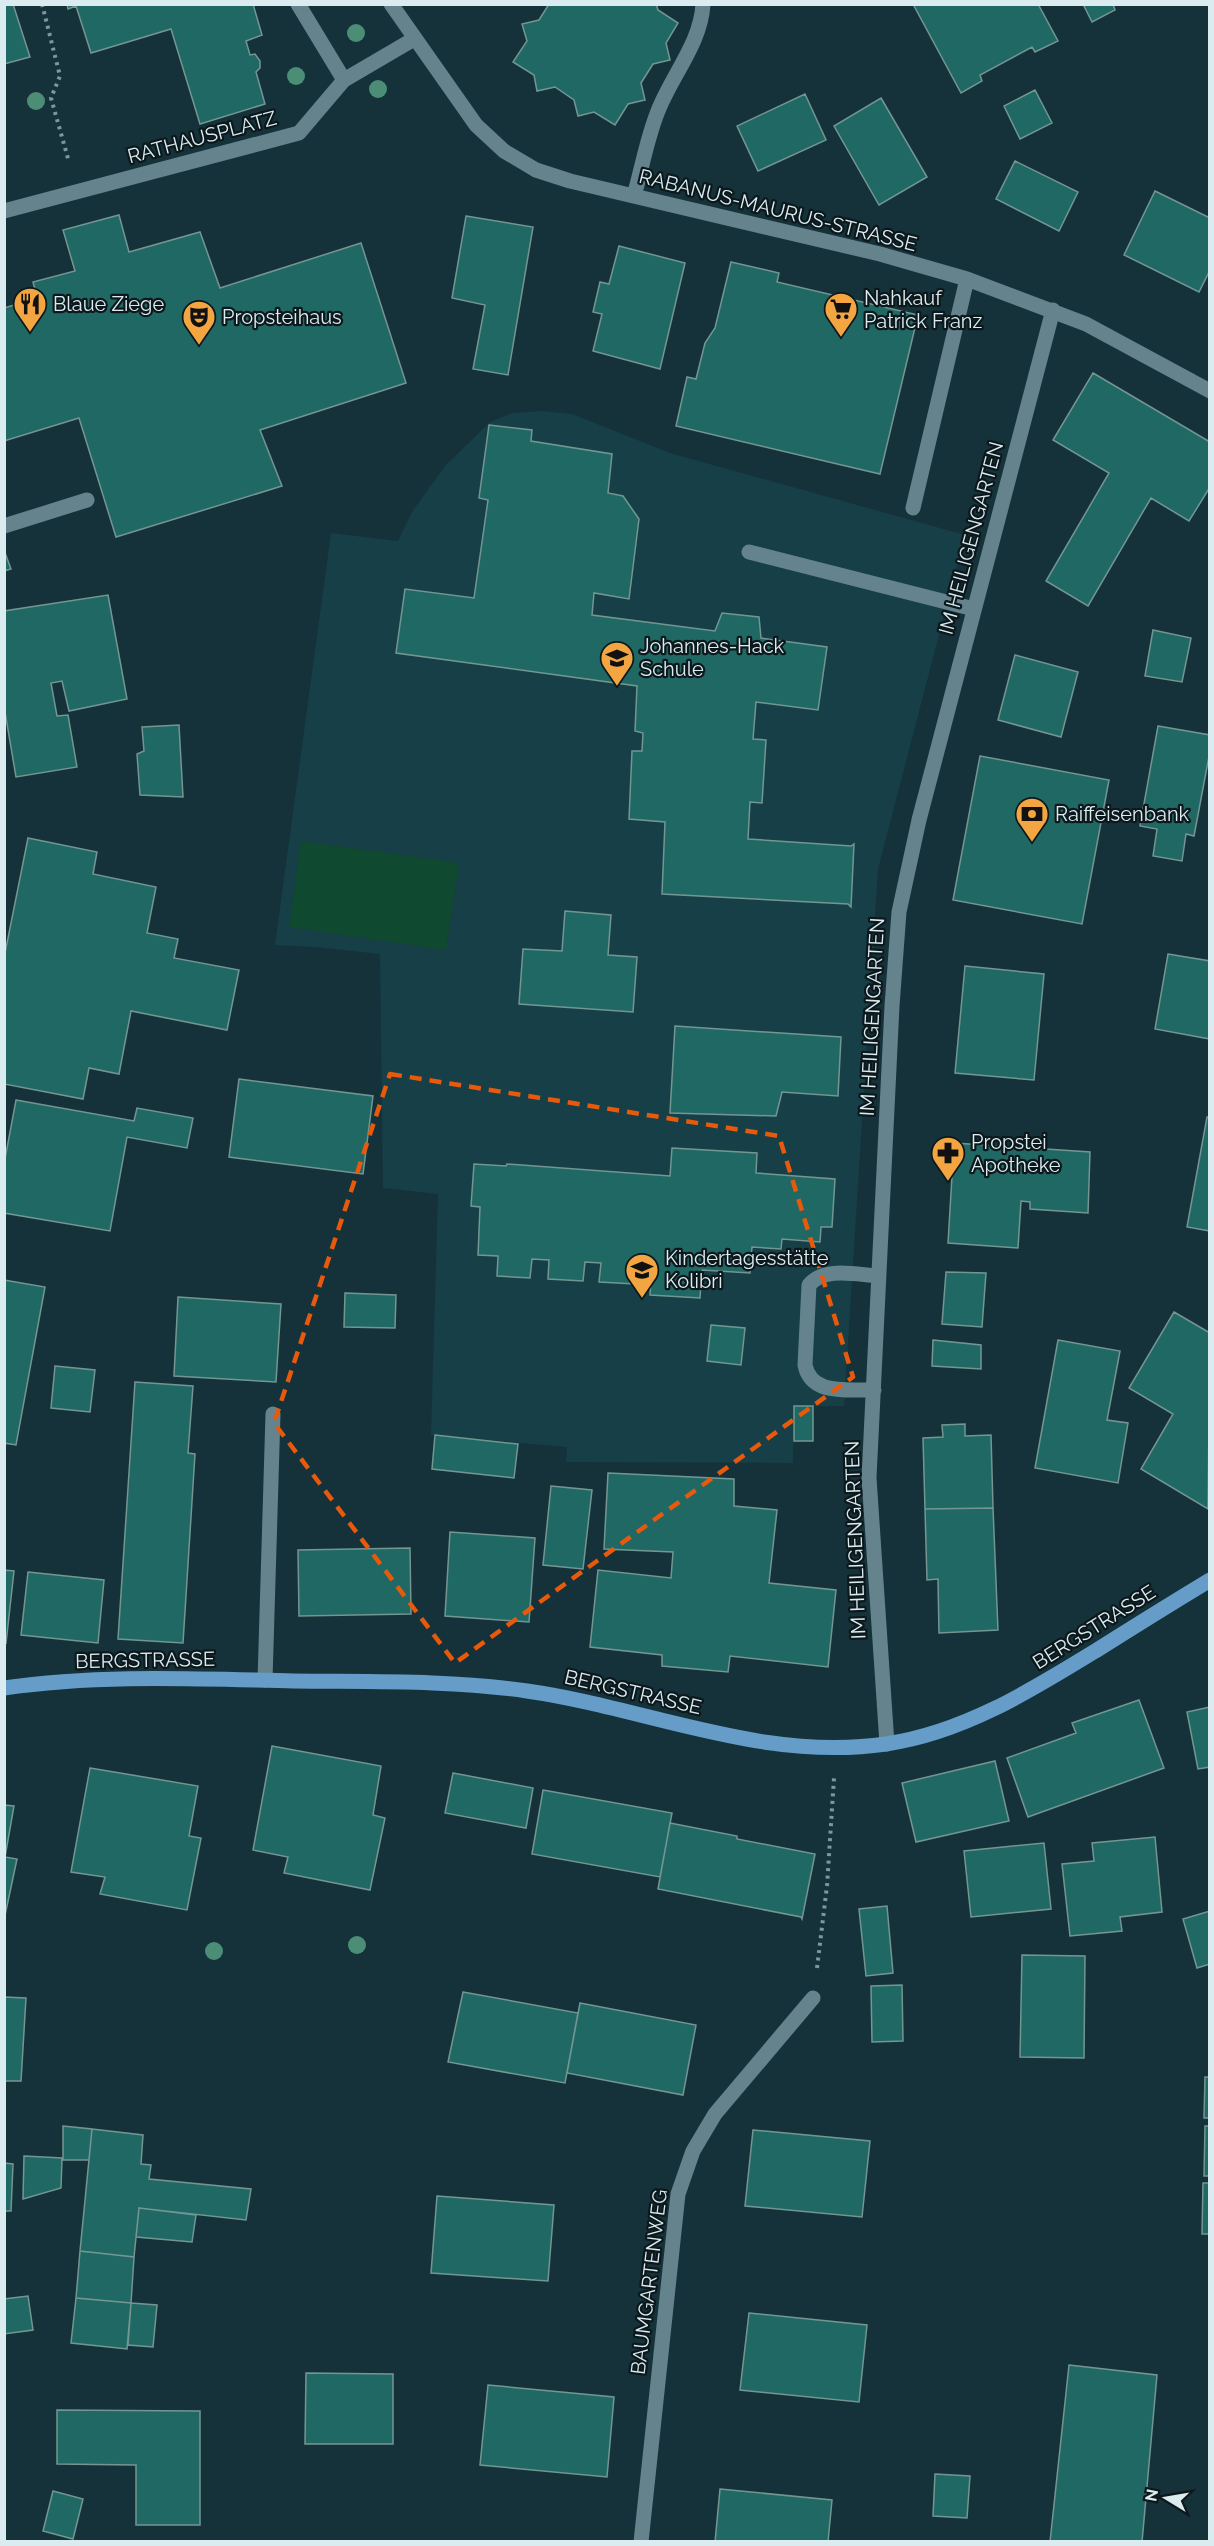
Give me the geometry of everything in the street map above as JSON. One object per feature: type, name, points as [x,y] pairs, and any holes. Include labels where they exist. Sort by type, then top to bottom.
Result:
[{"type":"main road","name":"BERGSTRASSE","points":[[4,1688],[32,1684],[153,1678],[445,1682],[567,1697],[733,1738],[777,1746],[824,1749],[887,1744],[945,1730],[1038,1686],[1209,1580]]},
{"type":"street","points":[[298,4],[344,80]]},
{"type":"street","name":"RABANUS-MAURUS-STRASSE","points":[[391,4],[476,125],[504,151],[536,170],[634,196],[880,254],[967,279],[1086,324],[1209,391]]},
{"type":"street","points":[[634,196],[658,111],[692,45],[702,18],[703,4]]},
{"type":"street","name":"RATHAUSPLATZ","points":[[4,212],[299,133],[344,80],[414,39]]},
{"type":"street","points":[[913,508],[967,279]]},
{"type":"street","name":"IM HEILIGENGARTEN","points":[[887,1744],[869,1478],[892,1006],[899,912],[919,820],[1053,310]]},
{"type":"street","points":[[4,526],[87,500]]},
{"type":"street","points":[[749,552],[974,609]]},
{"type":"street","points":[[874,1390],[823,1388],[814,1384],[807,1376],[805,1365],[809,1285],[815,1278],[826,1273],[879,1276]]},
{"type":"street","points":[[265,1680],[273,1414]]},
{"type":"street","name":"BAUMGARTENWEG","points":[[641,2541],[678,2194],[693,2151],[715,2114],[813,1998]]},
{"type":"path","points":[[42,4],[60,76],[51,98],[78,192]]},
{"type":"path","points":[[813,1998],[827,1886],[833,1796]]},
{"type":"highlighted area","points":[[390,1074],[779,1136],[853,1377],[455,1663],[274,1423]]},
{"type":"shaded area","name":"Johannes-Hack Schule","points":[[542,411],[572,414],[670,453],[965,535],[878,869],[844,1406],[794,1406],[793,1463],[566,1462],[567,1447],[431,1435],[438,1194],[383,1188],[380,954],[275,945],[331,533],[398,541],[412,512],[445,466],[490,422],[513,413]]},
{"type":"green space","points":[[301,841],[459,863],[446,950],[289,927]]},
{"type":"building","points":[[4,4],[13,4],[30,57],[4,64]]},
{"type":"building","points":[[67,4],[253,4],[262,35],[246,41],[250,55],[255,54],[260,61],[260,68],[256,72],[265,104],[200,124],[171,29],[91,53],[76,6],[68,9]]},
{"type":"building","points":[[549,4],[656,4],[658,10],[678,23],[666,43],[670,60],[653,64],[641,83],[645,100],[628,104],[615,125],[594,112],[578,116],[574,100],[555,87],[537,91],[534,75],[513,62],[527,41],[522,24],[539,20]]},
{"type":"building","points":[[913,4],[1038,4],[1058,41],[1035,52],[1032,47],[980,75],[982,81],[961,93]]},
{"type":"building","points":[[1083,4],[1113,4],[1115,10],[1092,22]]},
{"type":"building","points":[[1035,90],[1052,123],[1020,139],[1004,106]]},
{"type":"building","points":[[805,94],[826,140],[758,171],[737,126]]},
{"type":"building","points":[[881,98],[927,177],[879,205],[834,126]]},
{"type":"building","points":[[1015,161],[1078,192],[1059,231],[996,199]]},
{"type":"building","points":[[1155,191],[1210,218],[1210,270],[1199,292],[1124,255]]},
{"type":"building","name":"Propsteihaus","points":[[119,215],[129,252],[200,232],[220,288],[361,243],[406,383],[260,430],[282,486],[116,537],[79,418],[4,441],[4,308],[37,298],[33,282],[75,271],[63,230]]},
{"type":"building","points":[[466,216],[533,227],[508,375],[473,369],[485,305],[452,298]]},
{"type":"building","points":[[619,246],[685,263],[660,369],[593,351],[602,314],[593,312],[600,282],[609,284]]},
{"type":"building","points":[[731,262],[779,273],[777,282],[918,315],[880,474],[676,426],[687,377],[696,379],[705,343],[715,328]]},
{"type":"building","points":[[1093,373],[1210,442],[1210,487],[1189,521],[1151,498],[1088,606],[1046,581],[1109,473],[1053,440]]},
{"type":"building","points":[[489,425],[532,430],[531,441],[612,454],[608,493],[623,496],[639,519],[629,599],[594,593],[592,615],[715,631],[722,613],[759,617],[761,638],[827,647],[818,710],[756,702],[753,739],[766,740],[762,803],[750,802],[748,839],[851,846],[854,844],[851,907],[848,904],[662,894],[665,822],[629,819],[632,751],[642,751],[643,733],[635,731],[637,686],[396,653],[405,589],[474,598],[488,500],[479,498]]},
{"type":"building","points":[[4,550],[11,569],[4,571]]},
{"type":"building","points":[[108,595],[127,699],[69,711],[62,681],[51,683],[57,716],[68,715],[77,767],[16,777],[4,706],[4,611]]},
{"type":"building","points":[[1153,630],[1191,638],[1182,682],[1145,676]]},
{"type":"building","points":[[1015,655],[1078,672],[1061,737],[998,720]]},
{"type":"building","points":[[179,725],[183,797],[140,795],[137,754],[144,751],[142,727]]},
{"type":"building","points":[[1158,726],[1210,735],[1210,751],[1194,836],[1186,834],[1182,861],[1153,856],[1157,829],[1140,826]]},
{"type":"building","points":[[980,756],[1109,780],[1082,924],[953,900]]},
{"type":"building","points":[[28,838],[97,852],[93,874],[156,887],[147,933],[178,939],[174,958],[239,970],[227,1030],[131,1011],[119,1074],[89,1068],[83,1099],[4,1084],[4,958]]},
{"type":"building","points":[[565,911],[611,915],[608,955],[637,957],[633,1012],[519,1004],[523,949],[562,951]]},
{"type":"building","points":[[1168,954],[1210,961],[1210,1039],[1155,1029]]},
{"type":"building","points":[[965,966],[1044,974],[1034,1080],[955,1073]]},
{"type":"building","points":[[675,1026],[841,1037],[838,1096],[782,1092],[776,1116],[670,1113]]},
{"type":"building","points":[[239,1079],[373,1096],[363,1174],[229,1157]]},
{"type":"building","points":[[16,1100],[134,1121],[137,1108],[193,1118],[187,1148],[127,1137],[110,1231],[4,1213],[4,1164]]},
{"type":"building","points":[[1207,1117],[1210,1117],[1210,1231],[1187,1227]]},
{"type":"building","points":[[954,1143],[1090,1152],[1088,1213],[1030,1209],[1030,1202],[1021,1201],[1018,1248],[948,1243]]},
{"type":"building","points":[[672,1148],[757,1153],[756,1173],[835,1179],[832,1227],[821,1227],[820,1242],[782,1239],[781,1249],[752,1247],[750,1273],[702,1270],[700,1298],[650,1295],[652,1266],[636,1264],[635,1284],[599,1282],[601,1263],[585,1262],[583,1281],[548,1279],[549,1260],[532,1259],[530,1278],[497,1276],[498,1256],[478,1255],[480,1207],[471,1206],[474,1164],[506,1166],[507,1164],[670,1176]]},
{"type":"building","points":[[946,1272],[986,1273],[982,1327],[942,1324]]},
{"type":"building","points":[[4,1280],[45,1287],[16,1445],[4,1443]]},
{"type":"building","points":[[345,1293],[396,1295],[395,1328],[344,1327]]},
{"type":"building","points":[[178,1297],[281,1304],[276,1382],[174,1376]]},
{"type":"building","points":[[1174,1312],[1210,1333],[1208,1509],[1141,1469],[1173,1414],[1129,1388]]},
{"type":"building","points":[[711,1325],[745,1328],[741,1365],[707,1361]]},
{"type":"building","points":[[933,1340],[981,1345],[981,1369],[932,1366]]},
{"type":"building","points":[[1058,1340],[1120,1351],[1107,1420],[1128,1423],[1118,1483],[1035,1468]]},
{"type":"building","points":[[55,1366],[95,1370],[90,1412],[51,1408]]},
{"type":"building","points":[[135,1382],[193,1386],[188,1453],[195,1454],[183,1643],[118,1639]]},
{"type":"building","points":[[794,1406],[813,1406],[813,1441],[794,1441]]},
{"type":"building","points":[[965,1424],[965,1436],[991,1435],[993,1508],[925,1509],[923,1438],[943,1437],[942,1425]]},
{"type":"building","points":[[435,1435],[518,1444],[514,1478],[432,1469]]},
{"type":"building","points":[[608,1473],[734,1479],[734,1506],[777,1510],[769,1583],[836,1590],[828,1667],[730,1656],[728,1672],[662,1666],[662,1655],[590,1647],[598,1570],[671,1578],[673,1552],[604,1549]]},
{"type":"building","points":[[551,1486],[592,1490],[583,1569],[543,1565]]},
{"type":"building","points":[[993,1508],[998,1630],[939,1633],[938,1579],[927,1580],[925,1509]]},
{"type":"building","points":[[450,1532],[535,1538],[529,1622],[445,1616]]},
{"type":"building","points":[[410,1548],[411,1614],[299,1616],[298,1550]]},
{"type":"building","points":[[4,1570],[14,1571],[6,1643],[4,1642]]},
{"type":"building","points":[[28,1572],[104,1580],[98,1643],[21,1635]]},
{"type":"building","points":[[1139,1700],[1164,1768],[1028,1817],[1007,1758],[1076,1733],[1072,1723]]},
{"type":"building","points":[[1210,1707],[1210,1767],[1198,1769],[1187,1712]]},
{"type":"building","points":[[272,1746],[381,1766],[373,1815],[385,1818],[370,1890],[284,1873],[288,1857],[253,1850]]},
{"type":"building","points":[[995,1761],[1009,1821],[916,1842],[902,1783]]},
{"type":"building","points":[[90,1768],[198,1786],[189,1836],[201,1838],[187,1910],[100,1894],[105,1877],[71,1872]]},
{"type":"building","points":[[453,1773],[533,1788],[526,1828],[445,1813]]},
{"type":"building","points":[[543,1790],[672,1813],[660,1877],[532,1854]]},
{"type":"building","points":[[4,1805],[14,1806],[5,1857],[17,1859],[4,1920]]},
{"type":"building","points":[[670,1823],[815,1854],[802,1919],[658,1889]]},
{"type":"building","points":[[1155,1837],[1162,1912],[1120,1917],[1122,1931],[1070,1936],[1062,1864],[1094,1861],[1092,1843]]},
{"type":"building","points":[[1044,1843],[1051,1909],[971,1917],[964,1851]]},
{"type":"building","points":[[887,1906],[893,1973],[866,1976],[859,1909]]},
{"type":"building","points":[[1210,1911],[1210,1964],[1197,1968],[1183,1919]]},
{"type":"building","points":[[1022,1955],[1085,1956],[1084,2058],[1020,2057]]},
{"type":"building","points":[[902,1985],[903,2041],[872,2042],[871,1986]]},
{"type":"building","points":[[463,1992],[578,2013],[565,2083],[448,2062]]},
{"type":"building","points":[[4,1997],[26,1998],[21,2081],[4,2081]]},
{"type":"building","points":[[580,2003],[696,2025],[683,2095],[567,2073]]},
{"type":"building","points":[[1205,2077],[1210,2077],[1210,2118],[1204,2118]]},
{"type":"building","points":[[63,2126],[92,2129],[89,2160],[63,2160]]},
{"type":"building","points":[[1205,2126],[1210,2126],[1210,2176],[1204,2176]]},
{"type":"building","points":[[92,2129],[143,2135],[141,2164],[151,2165],[149,2179],[251,2189],[246,2220],[139,2208],[134,2257],[80,2251]]},
{"type":"building","points":[[753,2130],[870,2141],[862,2217],[745,2206]]},
{"type":"building","points":[[24,2156],[62,2158],[61,2188],[23,2199]]},
{"type":"building","points":[[4,2163],[13,2164],[11,2211],[4,2211]]},
{"type":"building","points":[[1203,2183],[1210,2183],[1210,2234],[1202,2234]]},
{"type":"building","points":[[437,2196],[554,2205],[548,2281],[431,2273]]},
{"type":"building","points":[[139,2208],[196,2215],[192,2242],[136,2237]]},
{"type":"building","points":[[80,2251],[134,2257],[131,2303],[76,2298]]},
{"type":"building","points":[[28,2296],[33,2330],[4,2334],[4,2299]]},
{"type":"building","points":[[76,2298],[131,2303],[127,2349],[71,2343]]},
{"type":"building","points":[[131,2303],[157,2305],[153,2347],[128,2345]]},
{"type":"building","points":[[749,2313],[867,2325],[859,2402],[740,2390]]},
{"type":"building","points":[[1069,2365],[1157,2375],[1142,2542],[1050,2542]]},
{"type":"building","points":[[306,2373],[393,2374],[393,2444],[305,2444]]},
{"type":"building","points":[[488,2385],[614,2397],[607,2477],[480,2465]]},
{"type":"building","points":[[57,2410],[200,2411],[200,2525],[136,2525],[136,2465],[57,2464]]},
{"type":"building","points":[[935,2474],[970,2476],[967,2518],[933,2516]]},
{"type":"building","points":[[720,2489],[832,2500],[828,2542],[715,2542]]},
{"type":"building","points":[[53,2491],[83,2499],[73,2539],[43,2531]]},
{"type":"place","name":"Blaue Ziege","points":[[30,333]]},
{"type":"place","name":"Nahkauf Patrick Franz","points":[[841,338]]},
{"type":"place","name":"Propsteihaus","points":[[199,346]]},
{"type":"place","name":"Johannes-Hack Schule","points":[[617,687]]},
{"type":"place","name":"Raiffeisenbank","points":[[1032,843]]},
{"type":"place","name":"Propstei Apotheke","points":[[948,1182]]},
{"type":"place","name":"Kindertagesstätte Kolibri","points":[[642,1299]]}]
